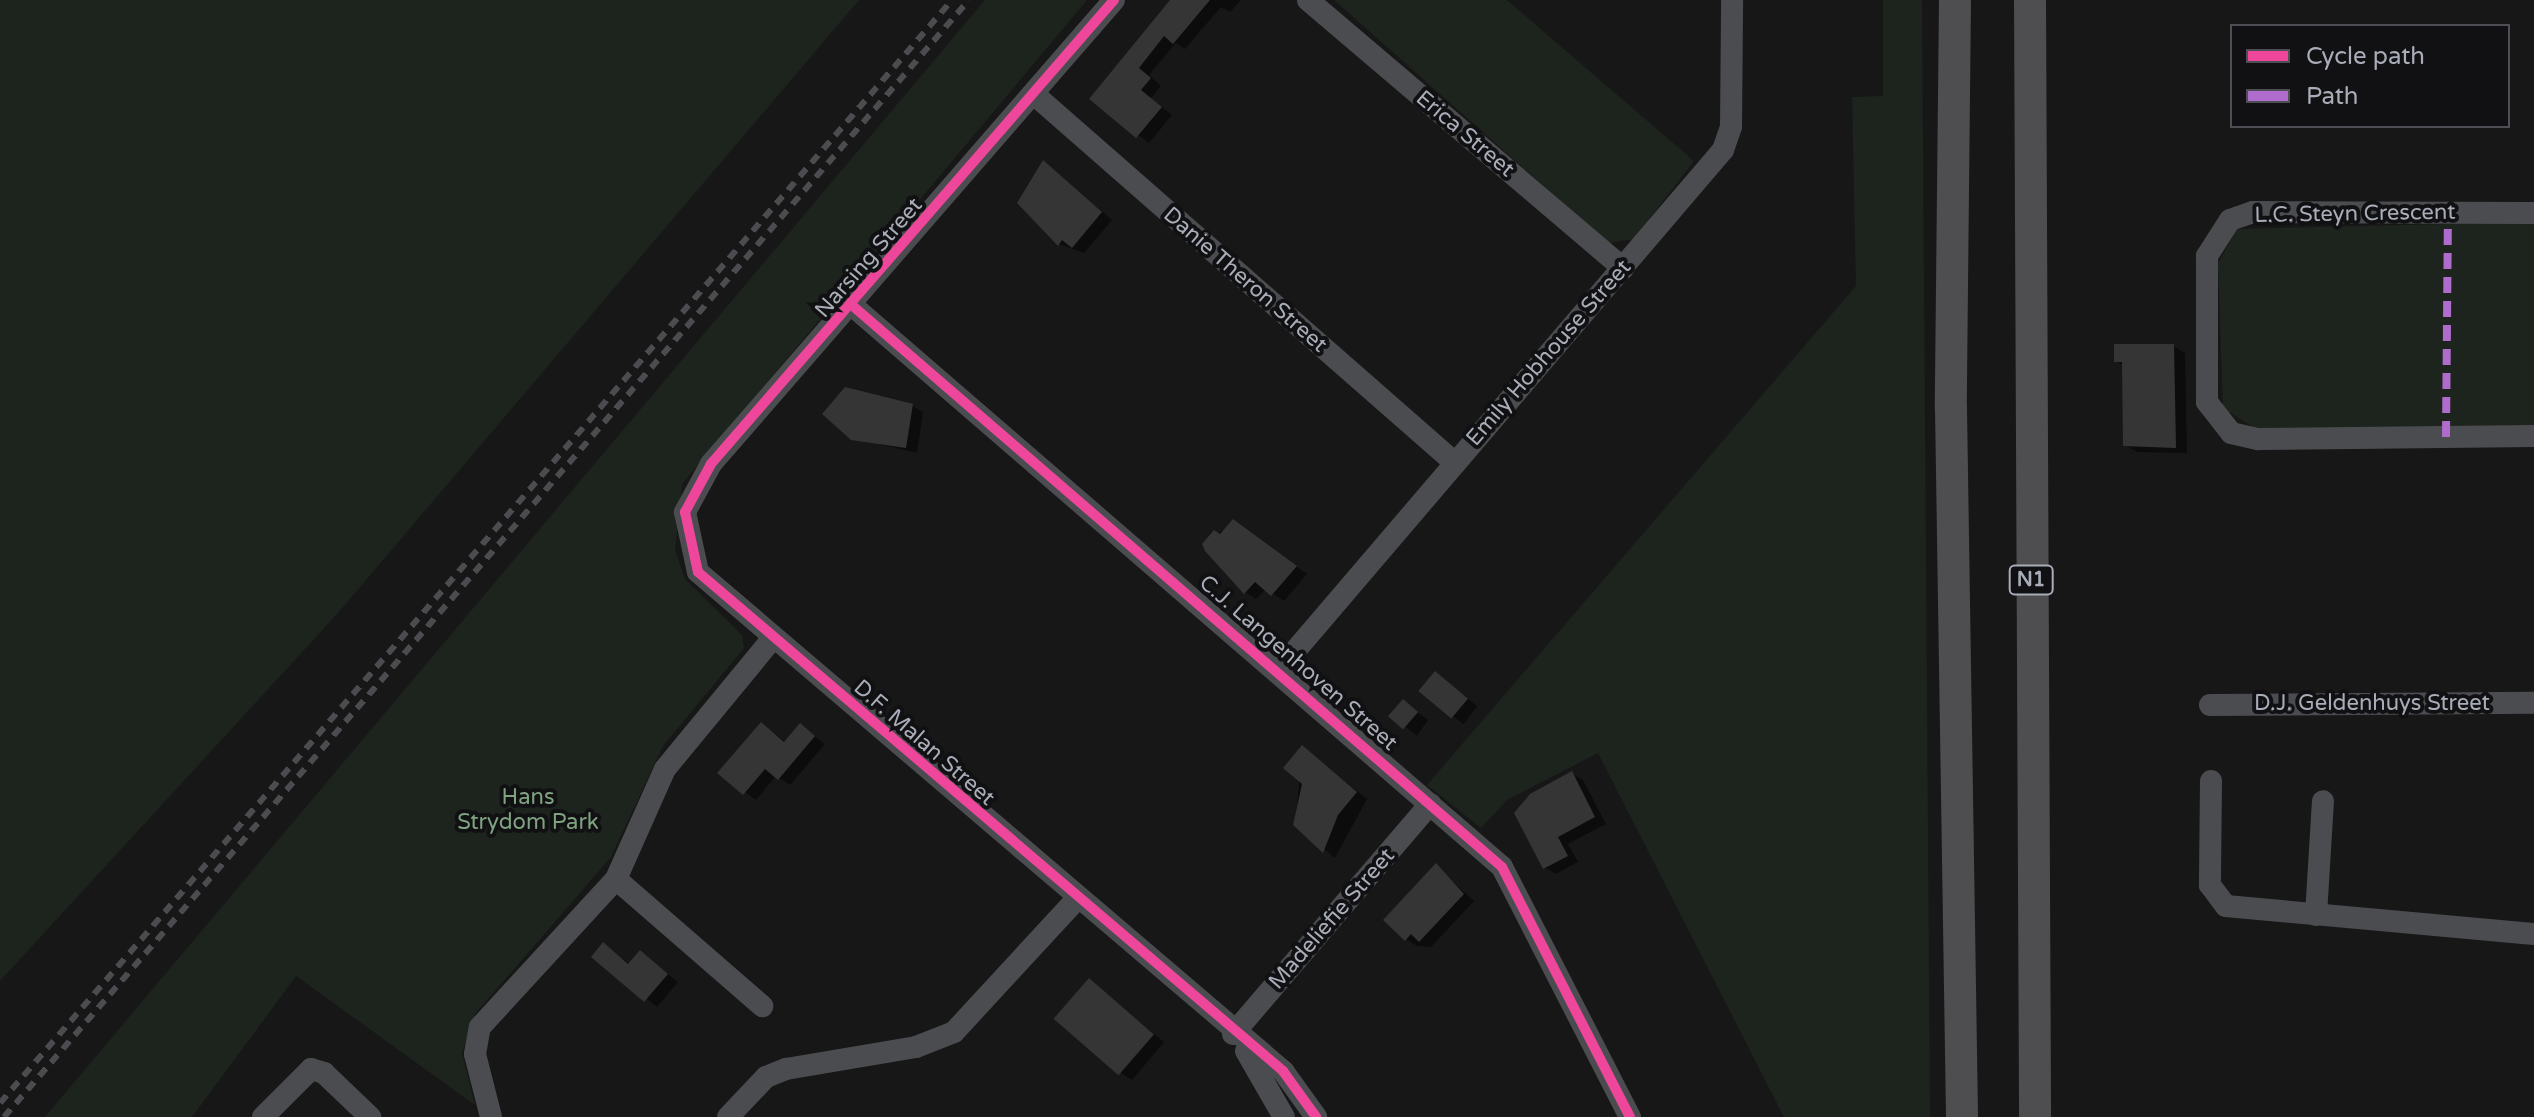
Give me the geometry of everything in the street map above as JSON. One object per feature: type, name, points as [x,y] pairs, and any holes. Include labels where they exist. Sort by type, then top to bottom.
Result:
[{"type":"highway","points":[[1955,0],[1951,408],[1962,1117]]},
{"type":"highway","name":"N1","points":[[2030,0],[2035,1117]]},
{"type":"street","name":"Narsing Street","points":[[711,464],[854,307],[1036,96],[1114,0]]},
{"type":"street","name":"Erica Street","points":[[1308,0],[1623,268]]},
{"type":"street","name":"Emily Hobhouse Street","points":[[1277,672],[1623,268],[1727,141],[1732,0]]},
{"type":"street","name":"Danie Theron Street","points":[[1036,96],[1455,463]]},
{"type":"street","name":"L.C. Steyn Crescent","points":[[2534,213],[2253,212],[2230,220],[2207,256],[2207,402],[2231,433],[2258,439],[2534,436]]},
{"type":"street","name":"C.J. Langenhoven Street","points":[[854,307],[1502,867],[1630,1117]]},
{"type":"street","name":"D.F. Malan Street","points":[[711,464],[685,512],[698,572],[1075,901],[1233,1034],[1283,1071],[1316,1117]]},
{"type":"street","points":[[491,1117],[475,1054],[480,1027],[616,879],[665,769],[773,638]]},
{"type":"street","name":"D.J. Geldenhuys Street","points":[[2210,705],[2534,703]]},
{"type":"street","points":[[2211,781],[2213,895],[2226,906],[2534,934]]},
{"type":"street","points":[[2316,915],[2323,801]]},
{"type":"street","name":"Madeliefie Street","points":[[1233,1034],[1430,804]]},
{"type":"street","points":[[616,879],[762,1006]]},
{"type":"street","points":[[728,1117],[766,1077],[786,1069],[916,1047],[954,1032],[1075,901]]},
{"type":"street","name":"D.F. Malan Street","points":[[1233,1034],[1284,1117]]},
{"type":"street","points":[[263,1117],[311,1069],[370,1117]]},
{"type":"green space","points":[[0,0],[859,0],[338,613],[0,981]]},
{"type":"green space","name":"Hans Strydom Park","points":[[985,0],[1087,0],[682,484],[675,550],[685,579],[742,635],[744,648],[663,746],[611,857],[475,1014],[462,1053],[475,1105],[296,976],[192,1117],[45,1117]]},
{"type":"green space","points":[[1334,0],[1507,0],[1694,161],[1634,239],[1608,243]]},
{"type":"green space","points":[[1883,0],[1922,0],[1930,1117],[1784,1117],[1598,753],[1507,800],[1481,828],[1427,785],[1856,286],[1852,97],[1883,96]]},
{"type":"green space","points":[[2534,222],[2534,428],[2256,429],[2223,408],[2218,263],[2237,229]]},
{"type":"building","points":[[1170,0],[1210,0],[1173,44],[1164,36],[1139,68],[1151,78],[1141,90],[1162,107],[1136,138],[1089,99]]},
{"type":"building","points":[[1043,160],[1102,212],[1072,248],[1062,240],[1058,246],[1017,203]]},
{"type":"building","points":[[2114,344],[2174,344],[2176,448],[2123,446],[2122,362],[2114,362]]},
{"type":"building","points":[[845,387],[913,404],[906,448],[851,440],[822,414]]},
{"type":"building","points":[[1233,519],[1297,566],[1271,596],[1255,582],[1244,594],[1205,551],[1202,544],[1214,530],[1220,534]]},
{"type":"building","points":[[1435,671],[1468,699],[1451,719],[1418,691]]},
{"type":"building","points":[[1403,699],[1418,712],[1403,729],[1388,716]]},
{"type":"building","points":[[761,722],[784,742],[800,723],[815,736],[778,780],[765,769],[743,795],[717,773]]},
{"type":"building","points":[[1302,745],[1357,792],[1338,815],[1323,853],[1293,825],[1302,784],[1283,768]]},
{"type":"building","points":[[1572,771],[1595,817],[1558,837],[1568,856],[1543,869],[1514,813],[1530,794]]},
{"type":"building","points":[[1436,863],[1464,894],[1419,942],[1411,934],[1405,941],[1383,920]]},
{"type":"building","points":[[603,942],[628,964],[640,950],[668,974],[644,1002],[591,957]]},
{"type":"building","points":[[1089,978],[1154,1034],[1118,1075],[1054,1019]]},
{"type":"railway","points":[[0,1103],[952,0]]},
{"type":"railway","points":[[4,1117],[969,0]]},
{"type":"marked path","points":[[2446,437],[2448,213]]},
{"type":"cycle path","points":[[1114,0],[711,464],[685,512],[698,572],[1283,1071],[1316,1117]]},
{"type":"cycle path","points":[[854,307],[1502,867],[1630,1117]]}]
